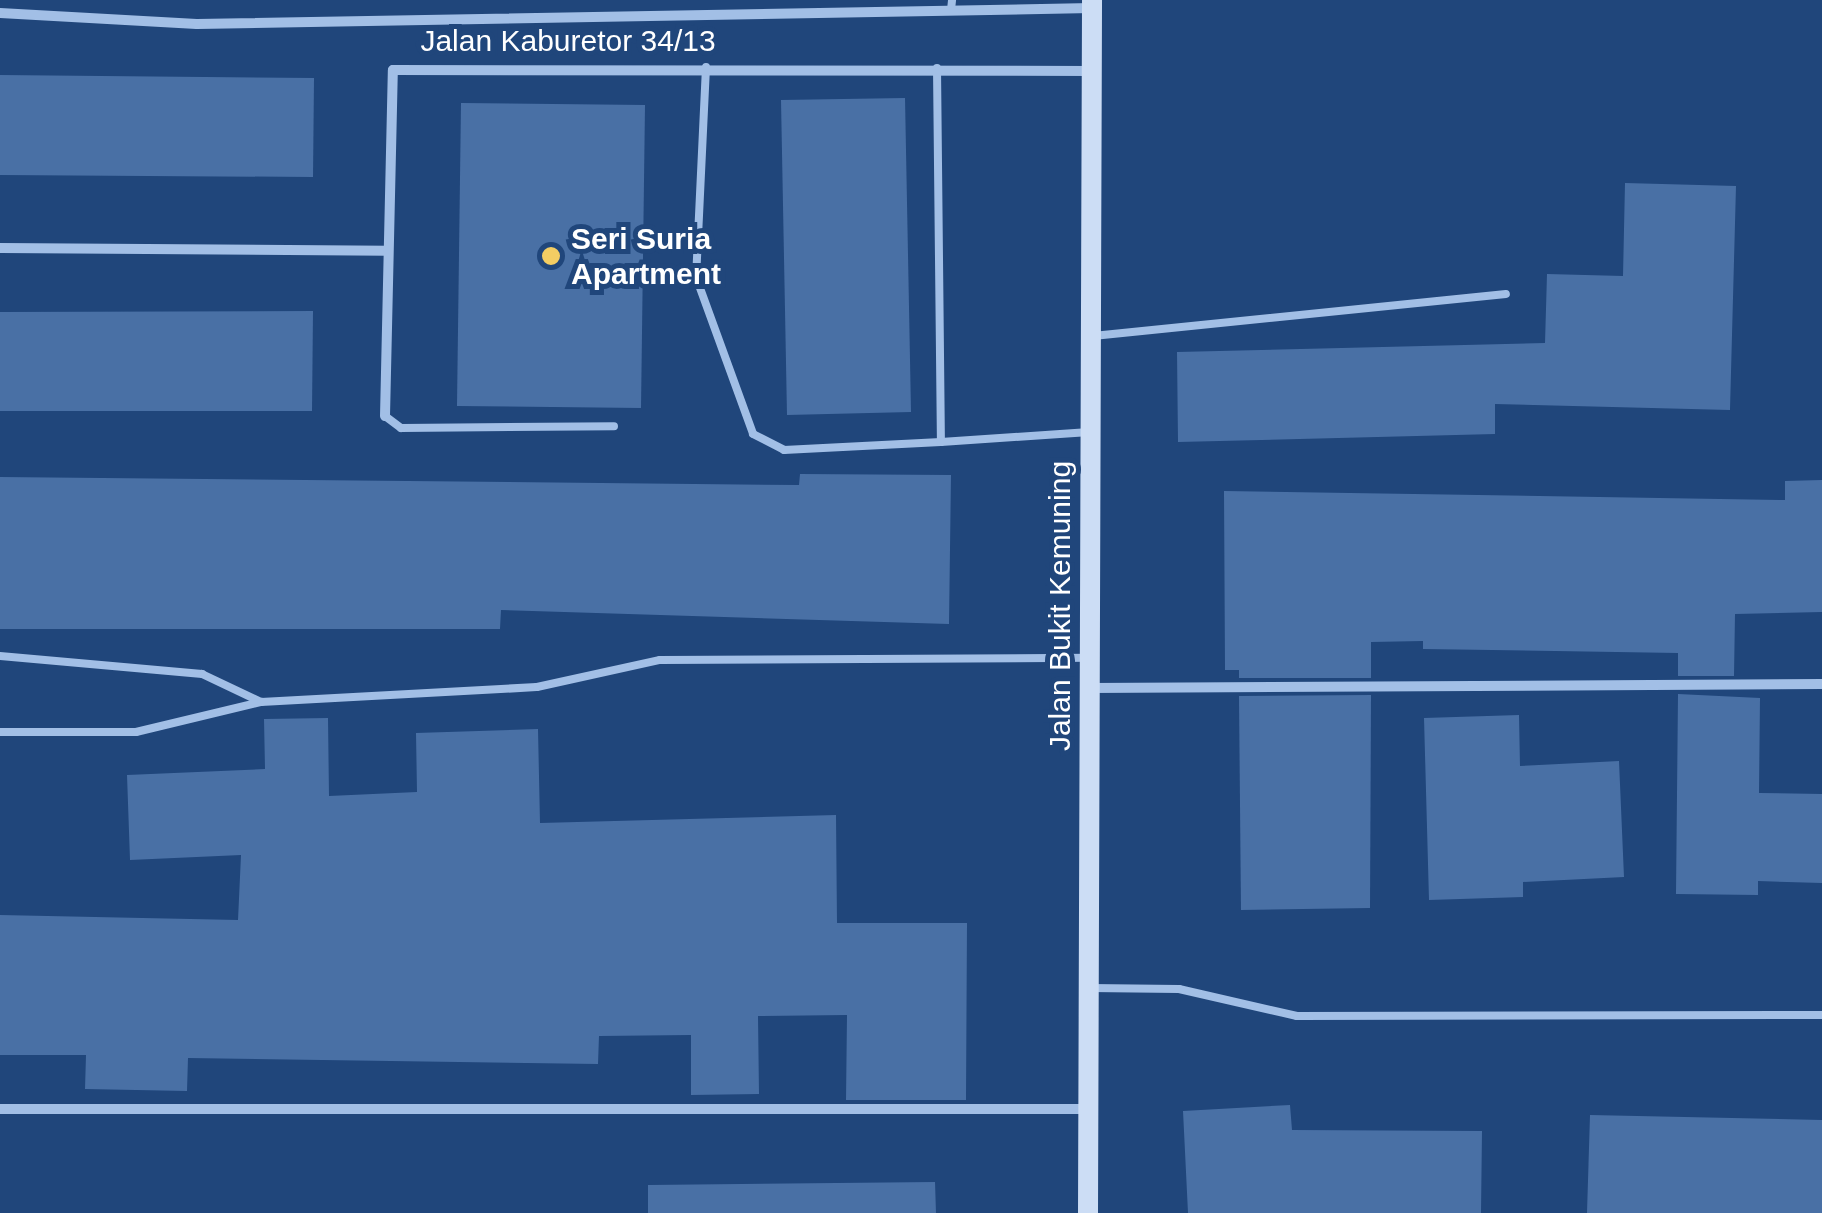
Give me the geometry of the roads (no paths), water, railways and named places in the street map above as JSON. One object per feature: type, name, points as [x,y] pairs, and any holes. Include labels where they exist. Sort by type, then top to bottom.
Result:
[{"type":"main road","name":"Jalan Bukit Kemuning","points":[[1088,1213],[1092,4]]},
{"type":"street","points":[[0,13],[197,24],[1092,4]]},
{"type":"street","name":"Jalan Kaburetor 34/13","points":[[385,416],[386,251],[394,70],[706,67],[1092,71]]},
{"type":"street","points":[[0,248],[386,251]]},
{"type":"street","points":[[1090,688],[1822,684]]},
{"type":"street","points":[[0,1109],[1088,1109]]},
{"type":"lane","points":[[706,67],[696,277],[753,434],[784,450],[1091,432]]},
{"type":"lane","points":[[937,68],[941,442]]},
{"type":"lane","points":[[1090,336],[1506,294]]},
{"type":"lane","points":[[385,416],[401,428],[614,426]]},
{"type":"lane","points":[[0,656],[202,674],[261,702]]},
{"type":"lane","points":[[0,732],[136,732],[261,702],[537,688],[660,660],[1090,658]]},
{"type":"lane","points":[[1088,988],[1179,989],[1297,1016],[1822,1014]]},
{"type":"place","name":"Seri Suria Apartment","points":[[551,256]]}]
